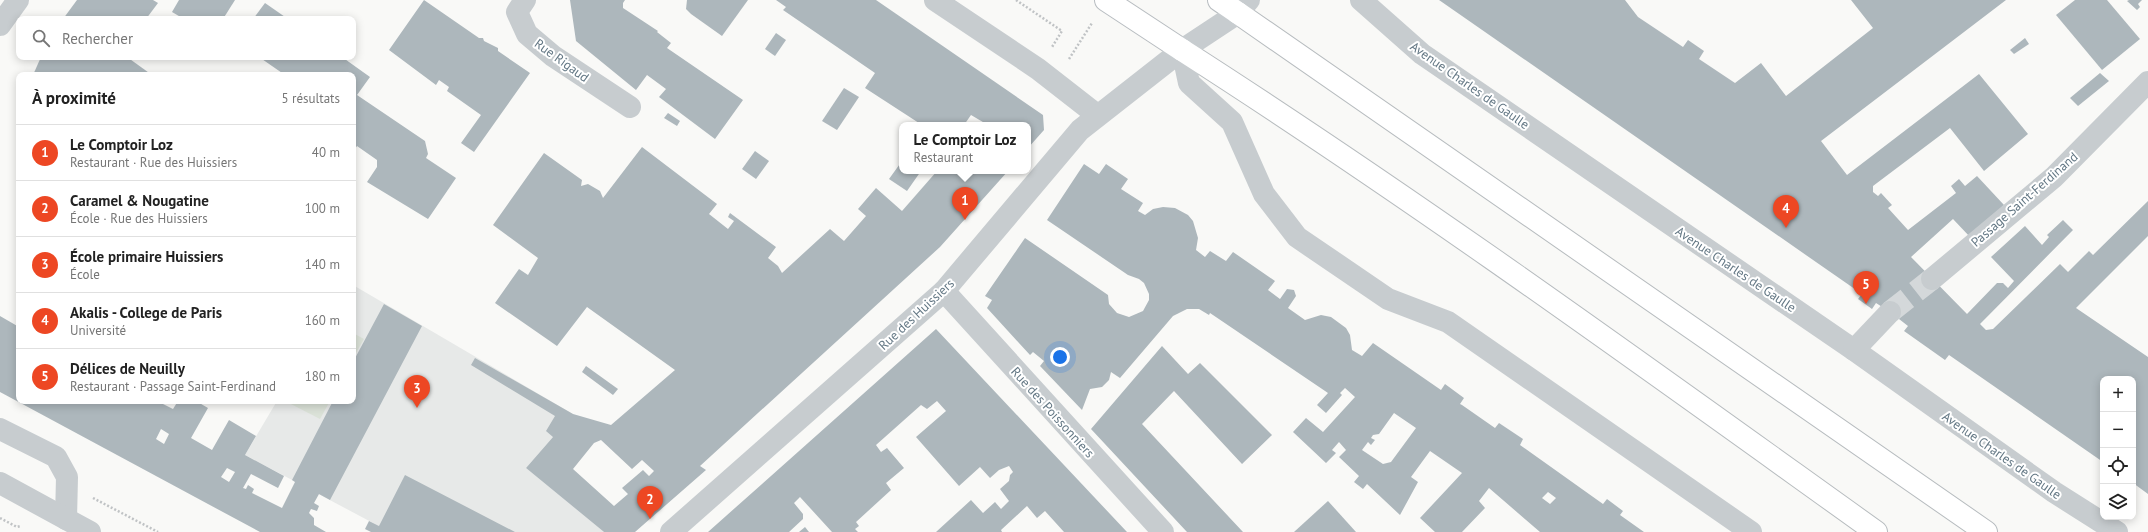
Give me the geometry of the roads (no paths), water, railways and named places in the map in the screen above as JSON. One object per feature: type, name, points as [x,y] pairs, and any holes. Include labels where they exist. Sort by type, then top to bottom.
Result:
[{"type":"main road","points":[[1106,0],[1289,118],[1607,339],[1876,532]]},
{"type":"main road","points":[[1219,0],[1243,6],[1986,532]]},
{"type":"street","points":[[0,25],[18,0]]},
{"type":"street","name":"Rue Rigaud","points":[[525,0],[517,12],[527,34],[553,56],[630,107]]},
{"type":"street","points":[[935,0],[1054,81],[1097,115]]},
{"type":"street","name":"Avenue Charles de Gaulle","points":[[1361,0],[1422,54],[1854,350],[2054,492],[2117,532]]},
{"type":"street","name":"Rue des Huissiers","points":[[671,532],[944,291],[1068,143],[1097,115],[1182,50],[1243,6]]},
{"type":"street","points":[[1182,50],[1189,83],[1232,122],[1264,194],[1297,237],[1388,299],[1448,322],[1751,532]]},
{"type":"street","name":"Passage Saint-Ferdinand","points":[[1932,278],[2054,177],[2148,82]]},
{"type":"street","name":"Rue des Poissonniers","points":[[944,291],[1163,532]]},
{"type":"street","points":[[1854,350],[1890,312]]},
{"type":"street","points":[[0,429],[56,457],[67,477],[66,519]]},
{"type":"street","points":[[0,483],[90,532]]},
{"type":"tunnel","points":[[1890,312],[1932,279]]},
{"type":"place","name":"Le Comptoir Loz","points":[[965,220]]},
{"type":"place","name":"Akalis - College de Paris","points":[[1786,228]]},
{"type":"place","name":"Délices de Neuilly","points":[[1866,304]]},
{"type":"place","name":"École primaire Huissiers","points":[[417,408]]},
{"type":"place","name":"Caramel & Nougatine","points":[[650,519]]}]
